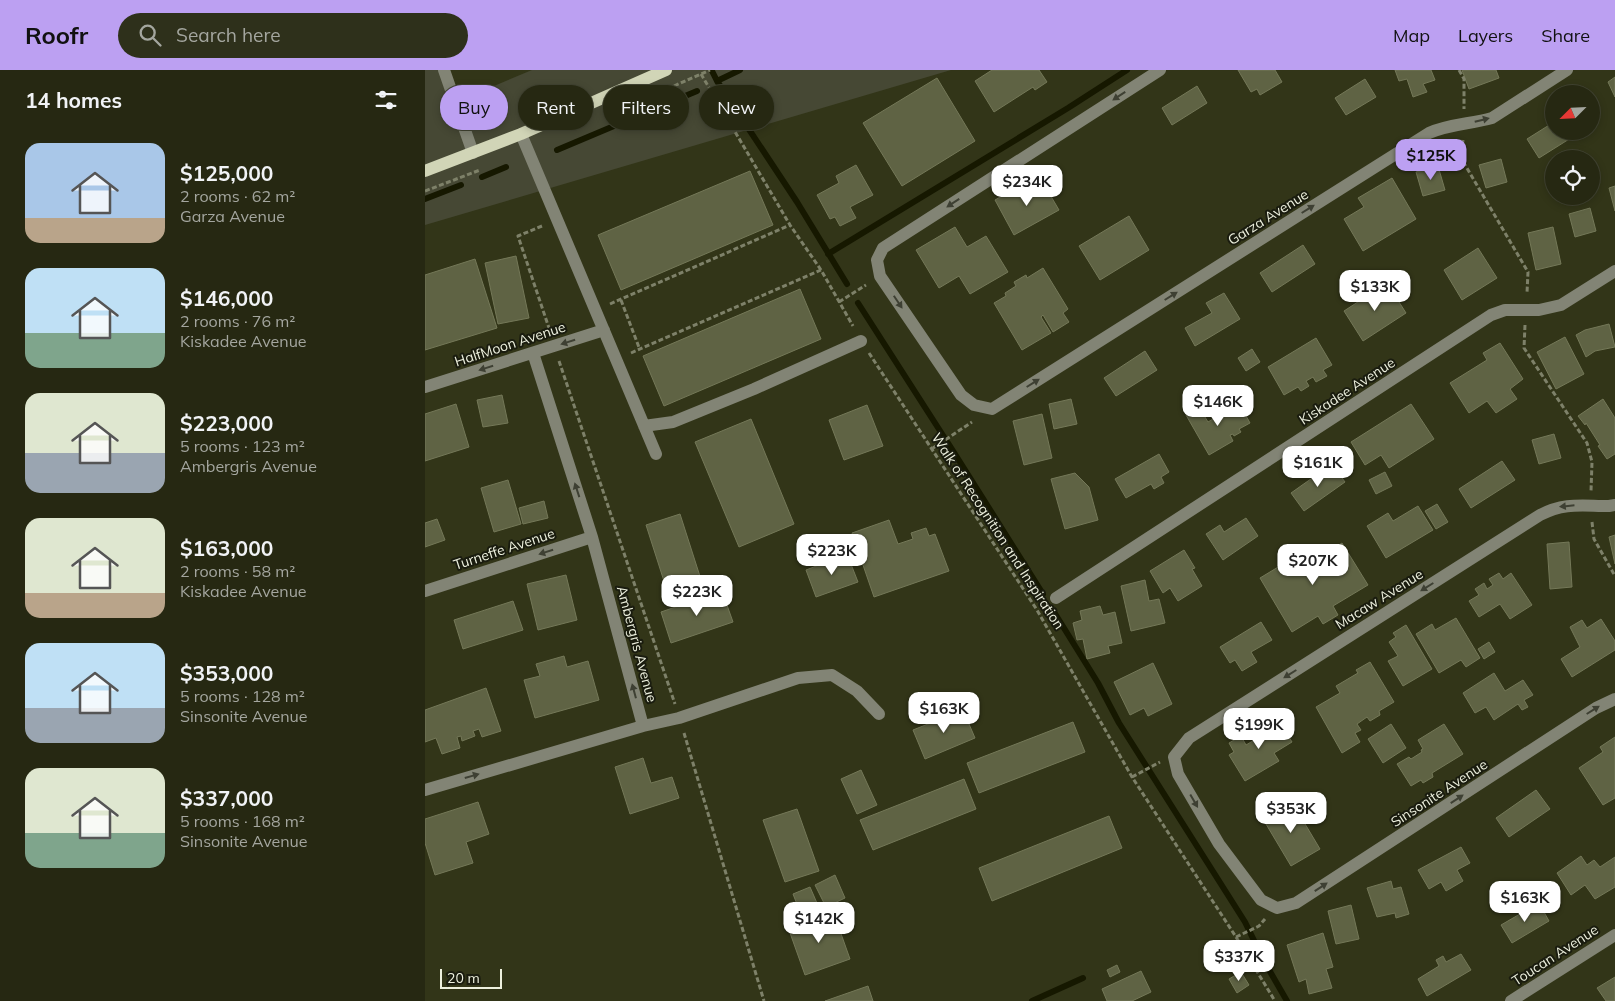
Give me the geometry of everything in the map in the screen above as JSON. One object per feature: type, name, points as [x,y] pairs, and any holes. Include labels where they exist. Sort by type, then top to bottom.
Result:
[{"type":"main road","points":[[425,171],[521,134],[666,70]]},
{"type":"street","points":[[444,70],[473,153]]},
{"type":"street","points":[[992,409],[974,405],[961,395],[880,276],[877,260],[883,248],[1161,70]]},
{"type":"street","name":"Garza Avenue","points":[[992,409],[1429,133],[1440,128],[1480,122],[1492,118],[1567,70]]},
{"type":"street","points":[[521,134],[656,454]]},
{"type":"street","name":"Kiskadee Avenue","points":[[1056,598],[1491,315],[1505,310],[1539,310],[1561,305],[1615,271]]},
{"type":"street","name":"HalfMoon Avenue","points":[[425,387],[604,330]]},
{"type":"street","points":[[644,426],[673,422],[754,389],[861,341]]},
{"type":"street","name":"Ambergris Avenue","points":[[533,353],[592,537],[643,726]]},
{"type":"street","name":"Macaw Avenue","points":[[1277,908],[1261,900],[1219,844],[1178,774],[1174,757],[1189,738],[1540,515],[1565,505],[1615,505]]},
{"type":"street","name":"Turneffe Avenue","points":[[425,591],[592,537]]},
{"type":"street","points":[[425,790],[643,726],[679,718],[798,678],[832,675],[857,691],[879,714]]},
{"type":"street","name":"Sinsonite Avenue","points":[[1277,908],[1297,903],[1596,708],[1615,699]]},
{"type":"street","name":"Toucan Avenue","points":[[1511,1001],[1615,935]]},
{"type":"path","name":"Walk of Recognition and Inspiration","points":[[701,74],[790,225],[821,270],[861,341],[933,448],[1037,610],[1132,777],[1236,937],[1275,1001]]},
{"type":"path","points":[[558,221],[518,236],[679,718],[764,1001]]},
{"type":"path","points":[[790,225],[621,300],[640,350],[821,270]]},
{"type":"path","points":[[839,302],[880,276]]},
{"type":"path","points":[[933,448],[992,409]]},
{"type":"path","points":[[1132,777],[1155,764]]},
{"type":"path","points":[[1236,937],[1259,926]]},
{"type":"green space","points":[[425,70],[444,70],[450,85],[440,85],[440,130],[508,130],[508,85],[496,85],[532,70],[951,70],[774,122],[774,85],[699,85],[699,130],[747,130],[425,225]]},
{"type":"building","points":[[992,70],[1039,70],[1047,82],[1035,90],[1033,87],[994,112],[975,81]]},
{"type":"building","points":[[1238,70],[1275,70],[1282,82],[1260,95],[1257,89],[1251,92]]},
{"type":"building","points":[[1395,70],[1431,70],[1435,80],[1423,84],[1427,92],[1413,97],[1407,79],[1399,81]]},
{"type":"building","points":[[1462,70],[1496,70],[1499,78],[1469,89]]},
{"type":"building","points":[[1615,77],[1615,97],[1608,82]]},
{"type":"building","points":[[937,78],[975,141],[902,186],[863,123]]},
{"type":"building","points":[[1365,79],[1376,97],[1346,115],[1335,98]]},
{"type":"building","points":[[1197,86],[1207,103],[1172,125],[1162,108]]},
{"type":"building","points":[[1545,128],[1545,140],[1568,140],[1552,150],[1545,150],[1545,154],[1539,158],[1527,139]]},
{"type":"building","points":[[1501,159],[1507,182],[1486,188],[1479,165]]},
{"type":"building","points":[[856,165],[873,195],[850,207],[856,218],[840,226],[835,217],[830,219],[817,195],[839,183],[836,176]]},
{"type":"building","points":[[1438,166],[1445,190],[1423,196],[1416,172]]},
{"type":"building","points":[[750,171],[773,225],[621,290],[598,235]]},
{"type":"building","points":[[1392,178],[1416,219],[1363,251],[1344,219],[1364,207],[1358,198]]},
{"type":"building","points":[[1042,181],[1059,210],[1014,235],[995,200],[1014,189],[1018,195]]},
{"type":"building","points":[[1615,186],[1615,211],[1609,188]]},
{"type":"building","points":[[1590,208],[1596,231],[1575,237],[1569,214]]},
{"type":"building","points":[[1129,216],[1149,250],[1100,280],[1079,246]]},
{"type":"building","points":[[955,227],[967,247],[986,236],[1008,272],[970,294],[959,276],[939,288],[916,250]]},
{"type":"building","points":[[1553,227],[1561,264],[1536,270],[1528,233]]},
{"type":"building","points":[[1303,245],[1315,264],[1272,292],[1260,273]]},
{"type":"building","points":[[1478,248],[1497,278],[1462,300],[1444,270]]},
{"type":"building","points":[[516,256],[529,318],[498,324],[485,263]]},
{"type":"building","points":[[475,259],[497,328],[425,350],[425,275]]},
{"type":"building","points":[[1043,268],[1068,309],[1063,313],[1069,322],[1053,332],[1043,315],[1041,317],[1051,333],[1022,350],[994,303],[1006,296],[1005,293],[1016,286],[1014,282],[1026,275],[1027,278]]},
{"type":"building","points":[[1387,283],[1406,313],[1363,341],[1344,311]]},
{"type":"building","points":[[800,289],[821,339],[664,406],[643,356]]},
{"type":"building","points":[[1224,293],[1240,319],[1195,346],[1185,328],[1212,313],[1206,303]]},
{"type":"building","points":[[1609,324],[1615,347],[1595,351],[1586,357],[1576,335],[1585,330]]},
{"type":"building","points":[[1565,337],[1584,374],[1556,389],[1537,352]]},
{"type":"building","points":[[1316,338],[1332,365],[1323,370],[1327,376],[1316,382],[1313,377],[1306,381],[1309,386],[1301,391],[1298,387],[1284,395],[1268,367]]},
{"type":"building","points":[[1500,343],[1523,379],[1510,389],[1517,399],[1496,413],[1487,401],[1469,413],[1450,383],[1487,360],[1483,353]]},
{"type":"building","points":[[1252,349],[1260,362],[1246,371],[1238,358]]},
{"type":"building","points":[[1145,351],[1157,370],[1116,396],[1104,378]]},
{"type":"building","points":[[502,395],[508,423],[483,427],[477,400]]},
{"type":"building","points":[[1071,399],[1077,424],[1054,429],[1049,404]]},
{"type":"building","points":[[1603,399],[1615,418],[1615,454],[1607,459],[1586,423],[1585,425],[1578,416]]},
{"type":"building","points":[[1239,403],[1250,423],[1239,429],[1241,432],[1234,436],[1233,434],[1230,435],[1233,441],[1209,455],[1186,415],[1199,407],[1208,422]]},
{"type":"building","points":[[456,404],[469,447],[425,461],[425,414]]},
{"type":"building","points":[[1411,404],[1434,439],[1389,468],[1381,455],[1365,465],[1351,442]]},
{"type":"building","points":[[867,405],[883,446],[844,460],[829,420]]},
{"type":"building","points":[[1042,414],[1052,458],[1024,465],[1013,421]]},
{"type":"building","points":[[751,419],[794,524],[739,547],[695,442]]},
{"type":"building","points":[[1554,434],[1561,458],[1539,464],[1532,440]]},
{"type":"building","points":[[1159,454],[1169,472],[1161,477],[1164,483],[1154,489],[1151,484],[1126,498],[1115,479]]},
{"type":"building","points":[[1502,461],[1515,480],[1471,508],[1459,489]]},
{"type":"building","points":[[1332,464],[1345,482],[1304,511],[1291,493]]},
{"type":"building","points":[[1385,472],[1392,486],[1376,494],[1369,480]]},
{"type":"building","points":[[1075,473],[1089,487],[1098,520],[1065,529],[1051,479]]},
{"type":"building","points":[[508,480],[521,524],[494,532],[481,488]]},
{"type":"building","points":[[544,501],[548,518],[523,524],[519,508]]},
{"type":"building","points":[[1437,504],[1448,522],[1436,529],[1425,511]]},
{"type":"building","points":[[1418,506],[1433,530],[1386,558],[1367,526],[1388,513],[1393,521]]},
{"type":"building","points":[[680,514],[705,592],[671,603],[646,525]]},
{"type":"building","points":[[1246,518],[1258,536],[1223,560],[1206,534],[1220,525],[1224,532]]},
{"type":"building","points":[[437,519],[445,540],[425,547],[425,523]]},
{"type":"building","points":[[889,520],[898,544],[913,539],[911,533],[926,528],[929,536],[935,534],[949,571],[874,597],[852,533]]},
{"type":"building","points":[[1615,535],[1615,564],[1609,537]]},
{"type":"building","points":[[1569,542],[1572,587],[1550,589],[1547,544]]},
{"type":"building","points":[[1342,543],[1368,585],[1333,606],[1338,615],[1323,624],[1318,616],[1292,632],[1260,578],[1308,549],[1314,560]]},
{"type":"building","points":[[1184,550],[1195,568],[1192,569],[1202,586],[1178,601],[1170,588],[1163,593],[1150,571]]},
{"type":"building","points":[[847,554],[858,582],[816,597],[806,570]]},
{"type":"building","points":[[1499,573],[1503,579],[1511,573],[1532,605],[1510,619],[1500,604],[1479,617],[1469,601],[1479,595],[1475,589],[1484,583],[1487,589],[1493,585],[1489,579]]},
{"type":"building","points":[[566,575],[577,620],[538,630],[527,584]]},
{"type":"building","points":[[1145,580],[1149,601],[1159,599],[1165,623],[1131,631],[1121,586]]},
{"type":"building","points":[[722,591],[733,622],[671,643],[661,612]]},
{"type":"building","points":[[513,601],[523,630],[463,649],[454,620]]},
{"type":"building","points":[[1100,606],[1103,615],[1115,612],[1122,643],[1108,646],[1110,653],[1087,659],[1083,639],[1077,640],[1073,623],[1082,620],[1080,611]]},
{"type":"building","points":[[1456,618],[1480,658],[1466,667],[1461,660],[1439,673],[1416,634],[1432,624],[1435,630]]},
{"type":"building","points":[[1601,619],[1615,641],[1615,650],[1572,677],[1561,659],[1580,647],[1570,627],[1582,620],[1587,628]]},
{"type":"building","points":[[1261,622],[1272,640],[1251,652],[1257,662],[1242,671],[1235,660],[1230,663],[1220,647]]},
{"type":"building","points":[[1406,625],[1432,669],[1403,686],[1388,661],[1398,656],[1389,642],[1396,637],[1393,633]]},
{"type":"building","points":[[1489,642],[1495,652],[1484,659],[1478,649]]},
{"type":"building","points":[[564,656],[567,667],[588,661],[599,700],[535,718],[524,680],[540,676],[536,664]]},
{"type":"building","points":[[1370,662],[1394,702],[1379,711],[1380,715],[1370,721],[1367,717],[1357,724],[1361,730],[1355,733],[1360,742],[1342,753],[1316,707],[1340,693],[1336,686],[1358,673],[1356,670]]},
{"type":"building","points":[[1153,663],[1172,704],[1148,716],[1144,708],[1130,715],[1114,682]]},
{"type":"building","points":[[1494,673],[1505,691],[1523,680],[1533,695],[1524,700],[1528,707],[1522,710],[1518,704],[1494,720],[1486,707],[1475,713],[1463,693]]},
{"type":"building","points":[[486,688],[501,731],[482,737],[479,729],[473,731],[475,736],[462,741],[461,736],[457,737],[460,748],[442,754],[436,738],[425,742],[425,710]]},
{"type":"building","points":[[963,710],[975,738],[925,759],[913,730]]},
{"type":"building","points":[[1277,717],[1292,742],[1274,753],[1279,761],[1245,781],[1229,755],[1234,752],[1229,743],[1241,736],[1246,745],[1266,733],[1262,726]]},
{"type":"building","points":[[1073,722],[1085,752],[979,793],[967,763]]},
{"type":"building","points":[[1391,724],[1406,748],[1383,763],[1368,739]]},
{"type":"building","points":[[1444,724],[1463,754],[1432,773],[1433,777],[1423,783],[1421,780],[1411,786],[1397,764],[1409,757],[1411,759],[1422,752],[1421,750],[1423,749],[1418,740]]},
{"type":"building","points":[[1615,737],[1615,798],[1603,805],[1579,768],[1603,752],[1600,747]]},
{"type":"building","points":[[643,758],[651,783],[672,777],[679,798],[630,814],[615,767]]},
{"type":"building","points":[[861,770],[877,805],[857,814],[841,779]]},
{"type":"building","points":[[964,779],[976,809],[873,850],[860,820]]},
{"type":"building","points":[[1536,790],[1550,809],[1509,837],[1496,818]]},
{"type":"building","points":[[478,802],[489,834],[466,842],[473,863],[435,875],[425,843],[425,819]]},
{"type":"building","points":[[1292,802],[1320,849],[1291,866],[1263,819]]},
{"type":"building","points":[[797,809],[819,871],[785,882],[763,820]]},
{"type":"building","points":[[1109,816],[1122,848],[992,901],[979,868]]},
{"type":"building","points":[[1461,847],[1470,863],[1457,870],[1463,881],[1446,891],[1441,882],[1429,889],[1418,870]]},
{"type":"building","points":[[1581,856],[1587,865],[1594,860],[1600,867],[1615,857],[1615,887],[1595,899],[1585,885],[1571,895],[1557,873]]},
{"type":"building","points":[[835,875],[845,898],[826,907],[815,885]]},
{"type":"building","points":[[1391,881],[1393,889],[1401,887],[1409,914],[1396,918],[1395,913],[1377,917],[1367,888]]},
{"type":"building","points":[[810,887],[820,910],[802,917],[793,894]]},
{"type":"building","points":[[1539,903],[1549,921],[1512,943],[1501,925]]},
{"type":"building","points":[[1351,905],[1359,939],[1336,944],[1328,911]]},
{"type":"building","points":[[834,914],[850,959],[805,975],[789,930]]},
{"type":"building","points":[[1323,933],[1333,967],[1326,969],[1332,988],[1309,994],[1306,979],[1299,982],[1287,945]]},
{"type":"building","points":[[1461,954],[1471,970],[1427,996],[1418,979],[1439,966],[1436,960],[1443,956],[1446,962]]},
{"type":"building","points":[[1117,965],[1120,972],[1110,977],[1107,970]]},
{"type":"building","points":[[1141,971],[1151,992],[1132,1001],[1107,1001],[1102,989]]},
{"type":"building","points":[[1241,972],[1249,985],[1237,993],[1229,979]]},
{"type":"building","points":[[1615,977],[1615,1001],[1606,1001],[1597,988]]},
{"type":"building","points":[[868,986],[873,1001],[825,1001]]},
{"type":"waterway","points":[[717,81],[740,70]]},
{"type":"waterway","points":[[828,254],[1127,70]]},
{"type":"waterway","points":[[712,71],[797,202],[847,284]]},
{"type":"waterway","points":[[557,150],[697,91]]},
{"type":"waterway","points":[[482,177],[506,167]]},
{"type":"waterway","points":[[425,199],[461,185]]},
{"type":"waterway","points":[[858,303],[944,437]]},
{"type":"waterway","points":[[948,443],[1043,594]]},
{"type":"waterway","points":[[1054,612],[1098,683],[1119,723],[1245,922],[1264,961],[1287,1001]]},
{"type":"waterway","points":[[1032,1001],[1083,978]]}]
